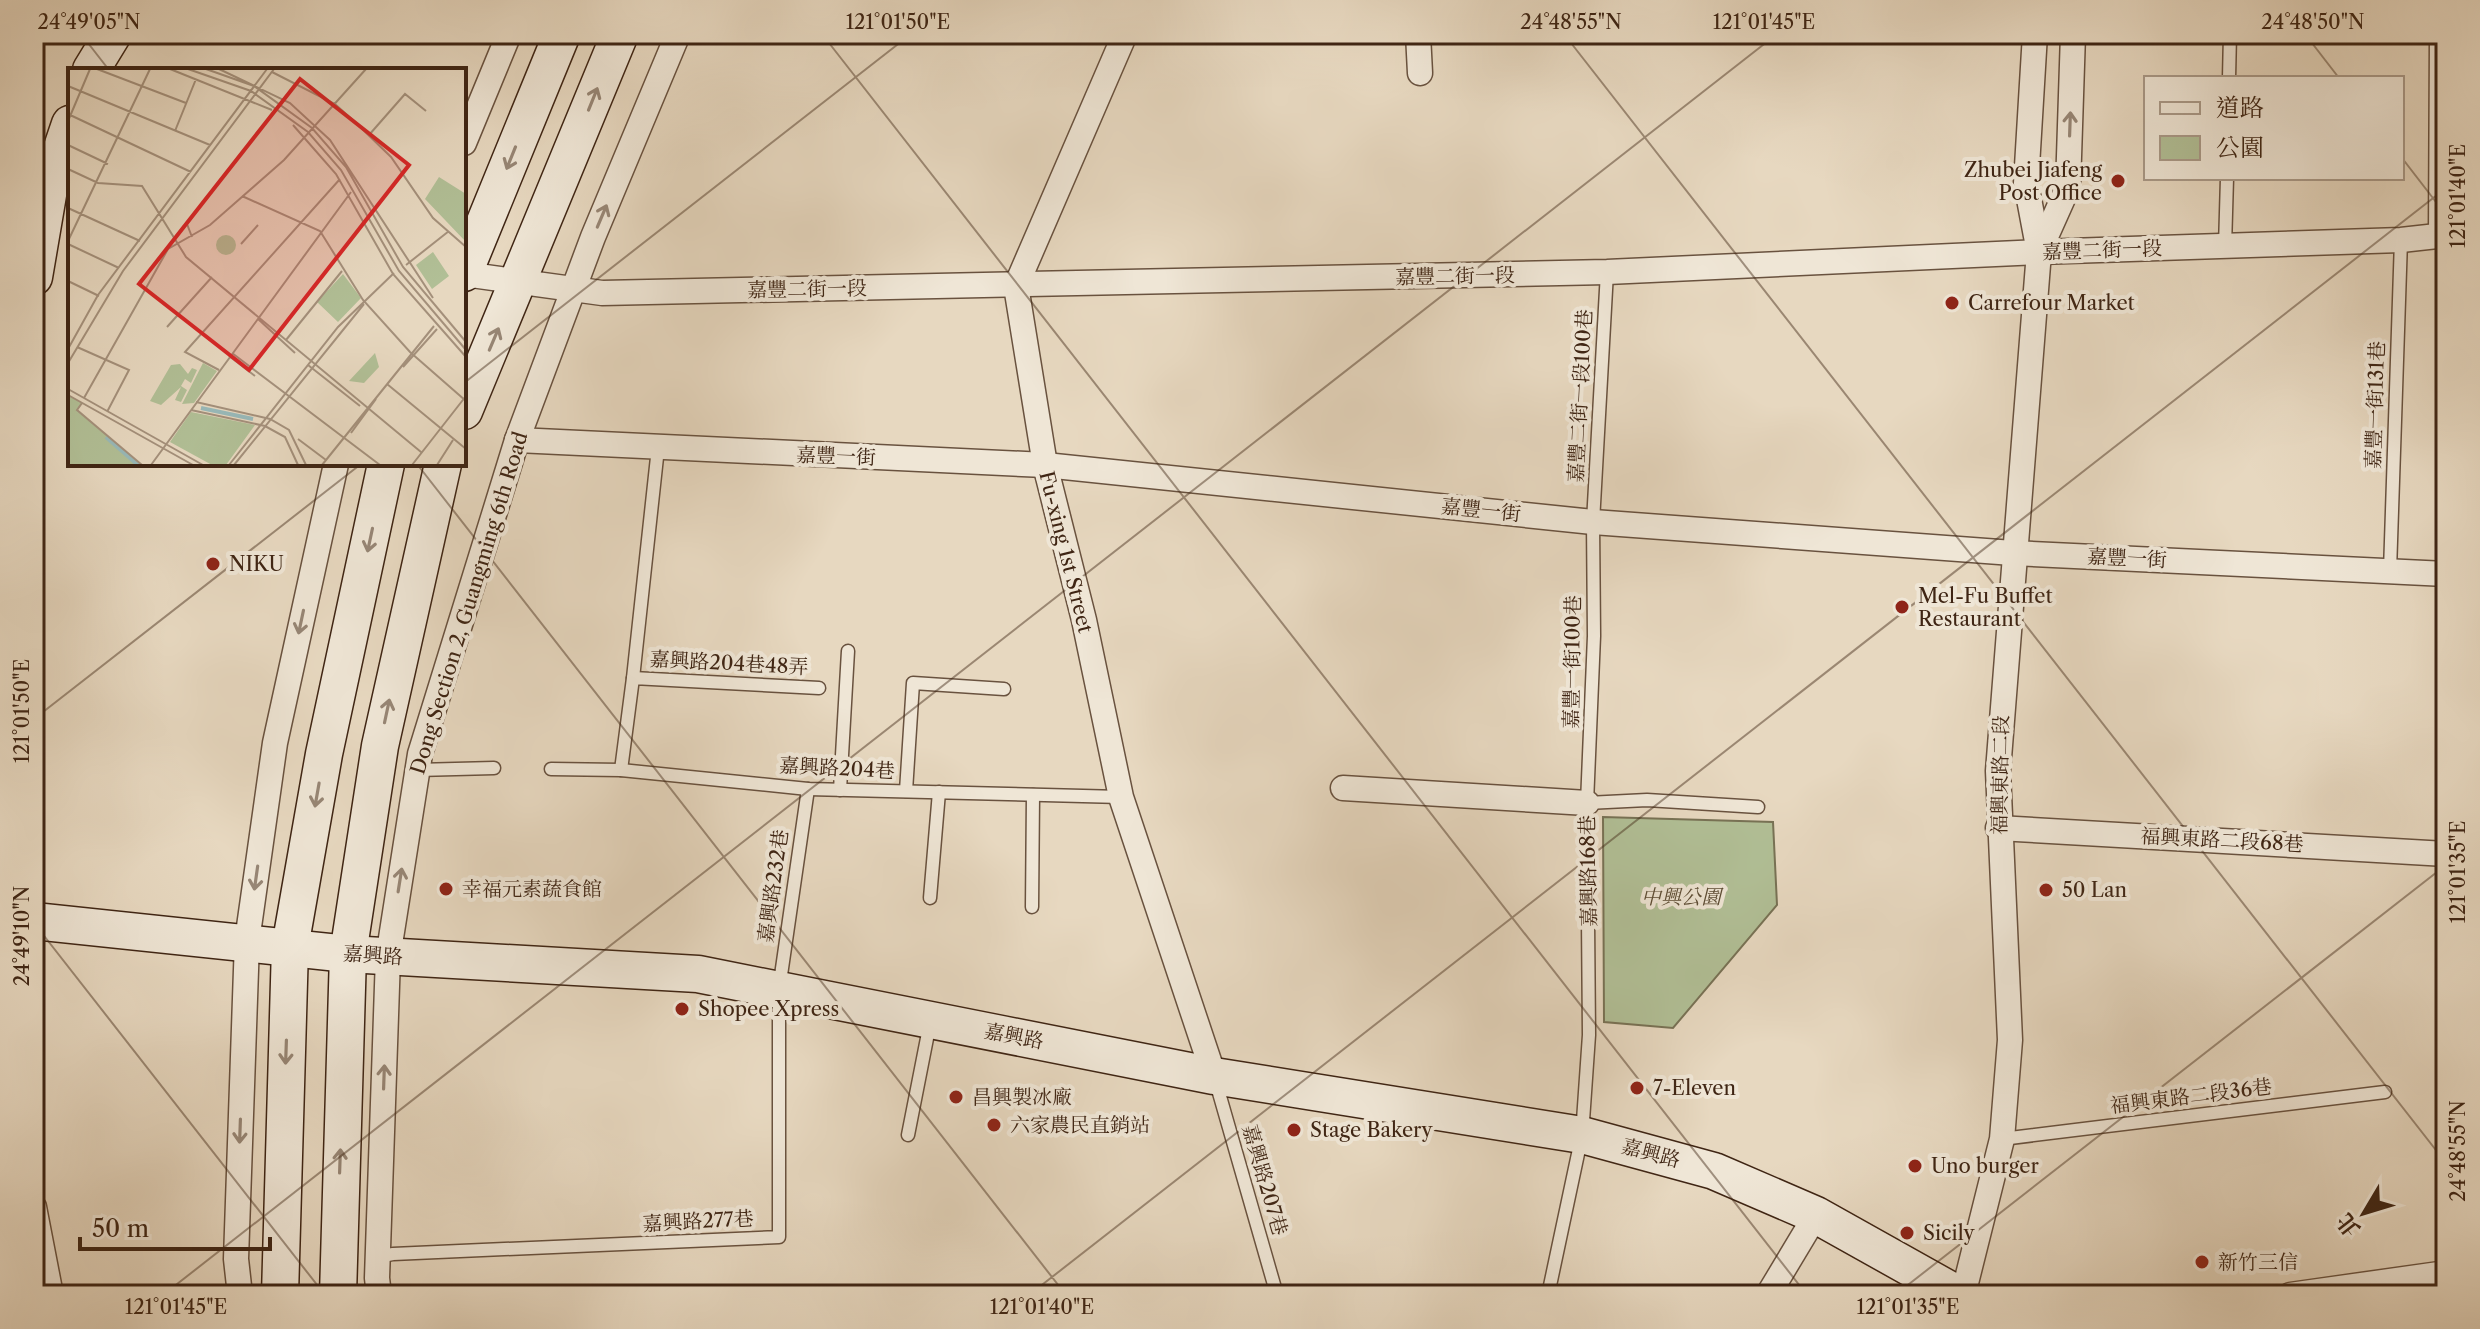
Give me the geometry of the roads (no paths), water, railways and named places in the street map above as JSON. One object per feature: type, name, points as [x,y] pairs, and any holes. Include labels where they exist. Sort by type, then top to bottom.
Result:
[{"type":"main road","points":[[89,68],[97,34]]},
{"type":"main road","points":[[90,68],[113,34]]},
{"type":"main road","points":[[466,269],[562,34]]},
{"type":"main road","points":[[466,406],[620,34]]},
{"type":"main road","points":[[34,277],[41,192],[68,129]]},
{"type":"main road","points":[[280,1295],[278,1276],[290,947],[324,754],[386,466]]},
{"type":"main road","name":"Dong Section 2, Guangming 6th Road","points":[[338,1295],[348,954],[380,746],[443,466]]},
{"type":"main road","name":"嘉興路","points":[[34,921],[348,954],[698,974],[1214,1076],[1582,1135],[1714,1171],[1816,1215],[1961,1295]]},
{"type":"street","points":[[466,138],[509,34]]},
{"type":"street","name":"Dong Section 2, Guangming 6th Road","points":[[379,1295],[377,1257],[388,957],[417,770],[517,440],[573,288],[678,34]]},
{"type":"street","points":[[1016,286],[1125,34]]},
{"type":"street","points":[[1418,34],[1420,73]]},
{"type":"street","name":"福興東路二段","points":[[1961,1295],[2002,1139],[2010,1040],[1998,828],[2000,731],[2039,252],[2026,183],[2035,34]]},
{"type":"street","name":"福興東路二段","points":[[2039,252],[2068,187],[2073,34]]},
{"type":"street","points":[[2442,34],[2443,235]]},
{"type":"street","name":"嘉豐二街一段","points":[[466,274],[602,293],[1016,286],[1607,272],[2039,252],[2401,240],[2443,235]]},
{"type":"street","name":"Fu-xing 1st Street","points":[[1016,286],[1045,465],[1084,620],[1121,797],[1214,1076]]},
{"type":"street","name":"嘉豐一街","points":[[517,440],[1045,465],[1593,522],[2013,553],[2446,574]]},
{"type":"street","points":[[240,1295],[236,1259],[247,941],[275,743],[336,466]]},
{"type":"street","name":"嘉興路168巷","points":[[1343,788],[1587,803]]},
{"type":"street","name":"福興東路二段68巷","points":[[1998,828],[2446,854]]},
{"type":"street","points":[[34,1207],[51,1295]]},
{"type":"street","points":[[1768,1295],[1816,1215]]},
{"type":"street","points":[[2290,1295],[2446,1273]]},
{"type":"lane","points":[[2229,76],[2230,34]]},
{"type":"lane","points":[[2225,247],[2227,180]]},
{"type":"lane","name":"嘉豐一街131巷","points":[[2390,571],[2401,240]]},
{"type":"lane","name":"嘉豐二街一段100巷","points":[[1593,522],[1607,272]]},
{"type":"lane","points":[[633,678],[658,448]]},
{"type":"lane","name":"嘉豐一街100巷","points":[[1587,803],[1594,636],[1593,522]]},
{"type":"lane","points":[[840,790],[848,651]]},
{"type":"lane","name":"嘉興路204巷48弄","points":[[621,770],[633,678],[819,688]]},
{"type":"lane","points":[[906,791],[913,683],[1004,689]]},
{"type":"lane","points":[[417,770],[494,768]]},
{"type":"lane","name":"嘉興路204巷","points":[[551,769],[621,770],[808,789],[1121,797]]},
{"type":"lane","name":"嘉興路232巷","points":[[779,989],[808,789]]},
{"type":"lane","points":[[930,898],[939,792]]},
{"type":"lane","points":[[1032,907],[1033,795]]},
{"type":"lane","points":[[1587,803],[1647,800],[1758,807]]},
{"type":"lane","name":"嘉興路168巷","points":[[1548,1295],[1582,1135],[1589,1035],[1587,803]]},
{"type":"lane","name":"嘉興路277巷","points":[[377,1257],[779,1237],[779,989]]},
{"type":"lane","points":[[908,1135],[931,1020]]},
{"type":"lane","name":"嘉興路207巷","points":[[1214,1076],[1277,1295]]},
{"type":"lane","name":"福興東路二段36巷","points":[[2002,1139],[2385,1092]]},
{"type":"place","name":"Zhubei Jiafeng Post Office","points":[[2118,181]]},
{"type":"place","name":"Carrefour Market","points":[[1952,303]]},
{"type":"place","name":"NIKU","points":[[213,564]]},
{"type":"place","name":"Mel-Fu Buffet Restaurant","points":[[1902,607]]},
{"type":"place","name":"幸福元素蔬食館","points":[[446,889]]},
{"type":"place","name":"50 Lan","points":[[2046,890]]},
{"type":"place","name":"Shopee Xpress","points":[[682,1009]]},
{"type":"place","name":"7-Eleven","points":[[1637,1088]]},
{"type":"place","name":"昌興製冰廠","points":[[956,1097]]},
{"type":"place","name":"六家農民直銷站","points":[[994,1125]]},
{"type":"place","name":"Stage Bakery","points":[[1294,1130]]},
{"type":"place","name":"Uno burger","points":[[1915,1166]]},
{"type":"place","name":"Sicily","points":[[1907,1233]]},
{"type":"place","name":"新竹三信","points":[[2202,1262]]},
{"type":"park label","name":"中興公園","points":[[1681,897]]}]
